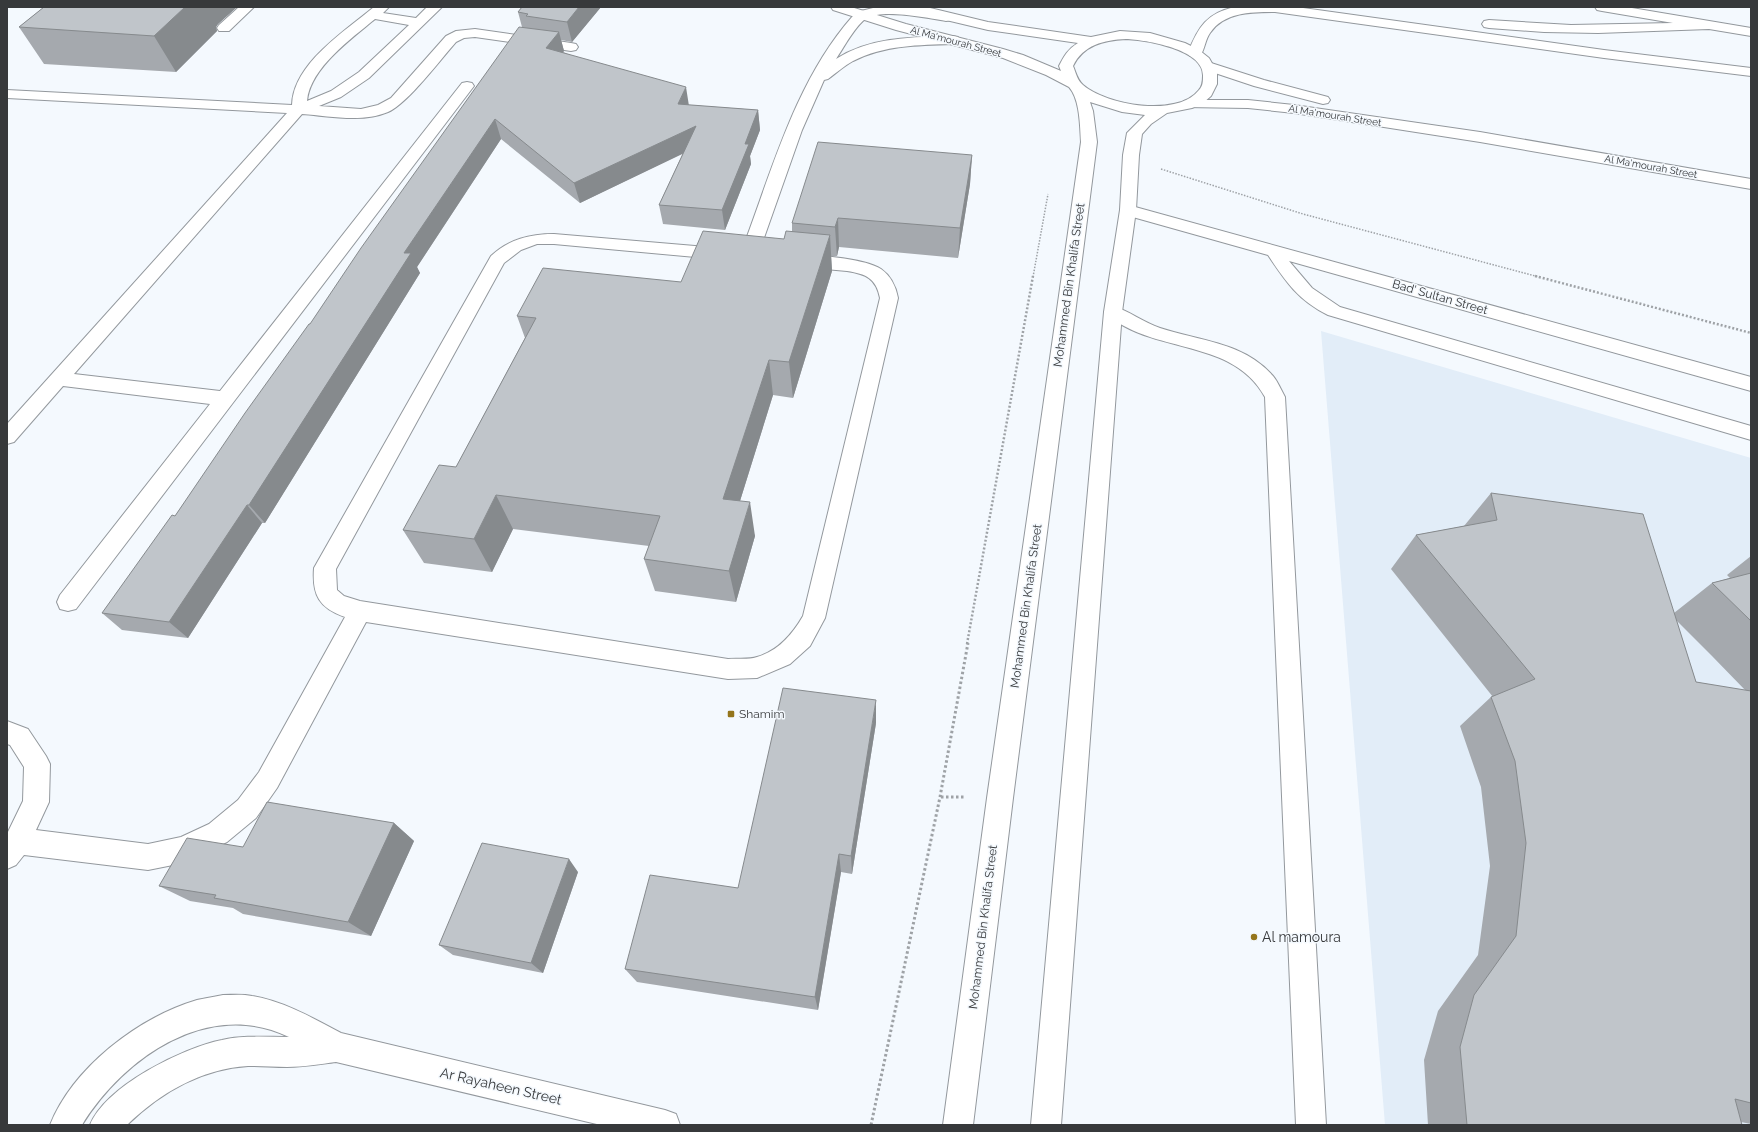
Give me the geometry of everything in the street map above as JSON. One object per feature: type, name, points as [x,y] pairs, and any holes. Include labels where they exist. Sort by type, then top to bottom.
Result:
[{"type":"main road","points":[[224,28],[247,7]]},
{"type":"main road","points":[[7,437],[299,110],[336,94],[364,75],[435,7]]},
{"type":"main road","name":"Al Ma'mourah Street","points":[[838,7],[862,16],[1016,58],[1045,69],[1075,85],[1100,102],[1130,110],[1162,110]]},
{"type":"main road","name":"Al Ma'mourah Street","points":[[909,7],[946,17],[1022,32],[1091,41]]},
{"type":"main road","points":[[1347,7],[1449,20],[1546,28],[1630,29],[1708,25]]},
{"type":"main road","points":[[1602,7],[1751,32]]},
{"type":"main road","points":[[1195,53],[1202,36],[1217,18],[1234,11],[1245,9],[1275,8],[1604,54],[1751,72]]},
{"type":"main road","points":[[749,255],[797,122],[814,83],[836,47],[862,16],[870,13],[888,10],[946,17]]},
{"type":"main road","points":[[299,110],[299,99],[302,88],[308,77],[326,56],[378,11],[419,22]]},
{"type":"main road","points":[[7,94],[361,113],[382,109],[396,101],[451,39],[461,34],[475,33],[571,48]]},
{"type":"main road","points":[[1046,1125],[1113,312],[1128,210],[1131,155],[1135,133],[1146,121],[1162,110],[1189,104],[1207,91],[1211,83],[1211,75],[1208,66],[1195,53],[1181,45],[1164,39],[1125,35],[1107,36],[1091,41]]},
{"type":"main road","points":[[814,83],[847,59],[878,46],[914,40],[953,40]]},
{"type":"main road","name":"Mohammed Bin Khalifa Street","points":[[958,1125],[1000,798],[1089,142],[1086,111],[1066,66],[1073,52],[1091,41]]},
{"type":"main road","name":"Al Ma'mourah Street","points":[[1208,66],[1285,91],[1388,113],[1480,137]]},
{"type":"main road","points":[[68,602],[467,86]]},
{"type":"main road","name":"Al Ma'mourah Street","points":[[1189,104],[1271,106],[1480,137],[1751,184]]},
{"type":"main road","name":"Bad' Sultan Street","points":[[1128,210],[1751,384]]},
{"type":"main road","points":[[554,238],[749,255],[861,267],[878,275],[888,288],[889,298],[814,618],[802,639],[782,657],[756,668],[728,669],[360,611],[342,607],[329,597],[323,583],[325,568],[497,260],[507,250],[521,243],[532,240],[554,238]]},
{"type":"main road","points":[[1274,251],[1300,289],[1310,298],[1334,310],[1751,433]]},
{"type":"main road","points":[[1113,312],[1154,332],[1181,341],[1211,347],[1233,355],[1251,367],[1266,381],[1275,397],[1311,1125]]},
{"type":"main road","points":[[59,379],[226,399]]},
{"type":"main road","points":[[7,732],[19,737],[37,764],[36,802],[12,848],[148,857],[183,850],[218,833],[246,809],[268,780],[360,611]]},
{"type":"main road","name":"Ar Rayaheen Street","points":[[65,1125],[89,1090],[114,1064],[140,1043],[169,1026],[197,1015],[224,1010],[249,1010],[272,1016],[301,1028],[336,1047],[665,1125]]},
{"type":"main road","name":"Ar Rayaheen Street","points":[[105,1125],[144,1090],[174,1072],[208,1057],[242,1052],[295,1052],[336,1047]]},
{"type":"path","points":[[1160,168],[1303,214],[1751,334]]},
{"type":"path","points":[[872,1125],[940,797],[1049,189]]},
{"type":"shaded area","points":[[1321,331],[1751,458],[1751,1125],[1385,1125]]},
{"type":"building","points":[[44,7],[185,7],[154,36],[19,27]]},
{"type":"building","points":[[522,7],[579,7],[567,22],[526,16],[528,14],[518,12]]},
{"type":"building","points":[[519,27],[559,32],[546,48],[686,87],[678,104],[758,110],[745,144],[749,144],[722,210],[659,205],[696,126],[574,183],[495,119],[404,253],[411,253],[249,505],[247,505],[169,622],[102,613],[172,515],[175,516],[245,413],[310,324],[361,248]]},
{"type":"building","points":[[818,142],[972,155],[960,228],[838,218],[835,227],[792,223]]},
{"type":"building","points":[[703,231],[784,239],[786,231],[830,235],[789,362],[769,360],[723,499],[750,502],[729,571],[644,559],[660,516],[496,495],[474,539],[403,530],[439,465],[456,467],[536,318],[517,316],[543,268],[681,282]]},
{"type":"building","points":[[1491,493],[1643,514],[1696,682],[1751,691],[1751,1103],[1735,1099],[1742,1125],[1467,1125],[1460,1047],[1474,995],[1516,936],[1526,843],[1515,761],[1491,697],[1535,679],[1416,535],[1497,520]]},
{"type":"building","points":[[1751,573],[1751,621],[1712,583]]},
{"type":"building","points":[[783,688],[876,700],[851,856],[839,854],[815,997],[625,969],[650,875],[738,888]]},
{"type":"building","points":[[267,802],[394,823],[348,922],[214,898],[216,895],[159,886],[187,838],[243,847]]},
{"type":"building","points":[[482,843],[569,859],[531,963],[439,945]]},
{"type":"place","name":"Shamim","points":[[731,714]]},
{"type":"place","name":"Al mamoura","points":[[1254,937]]}]
